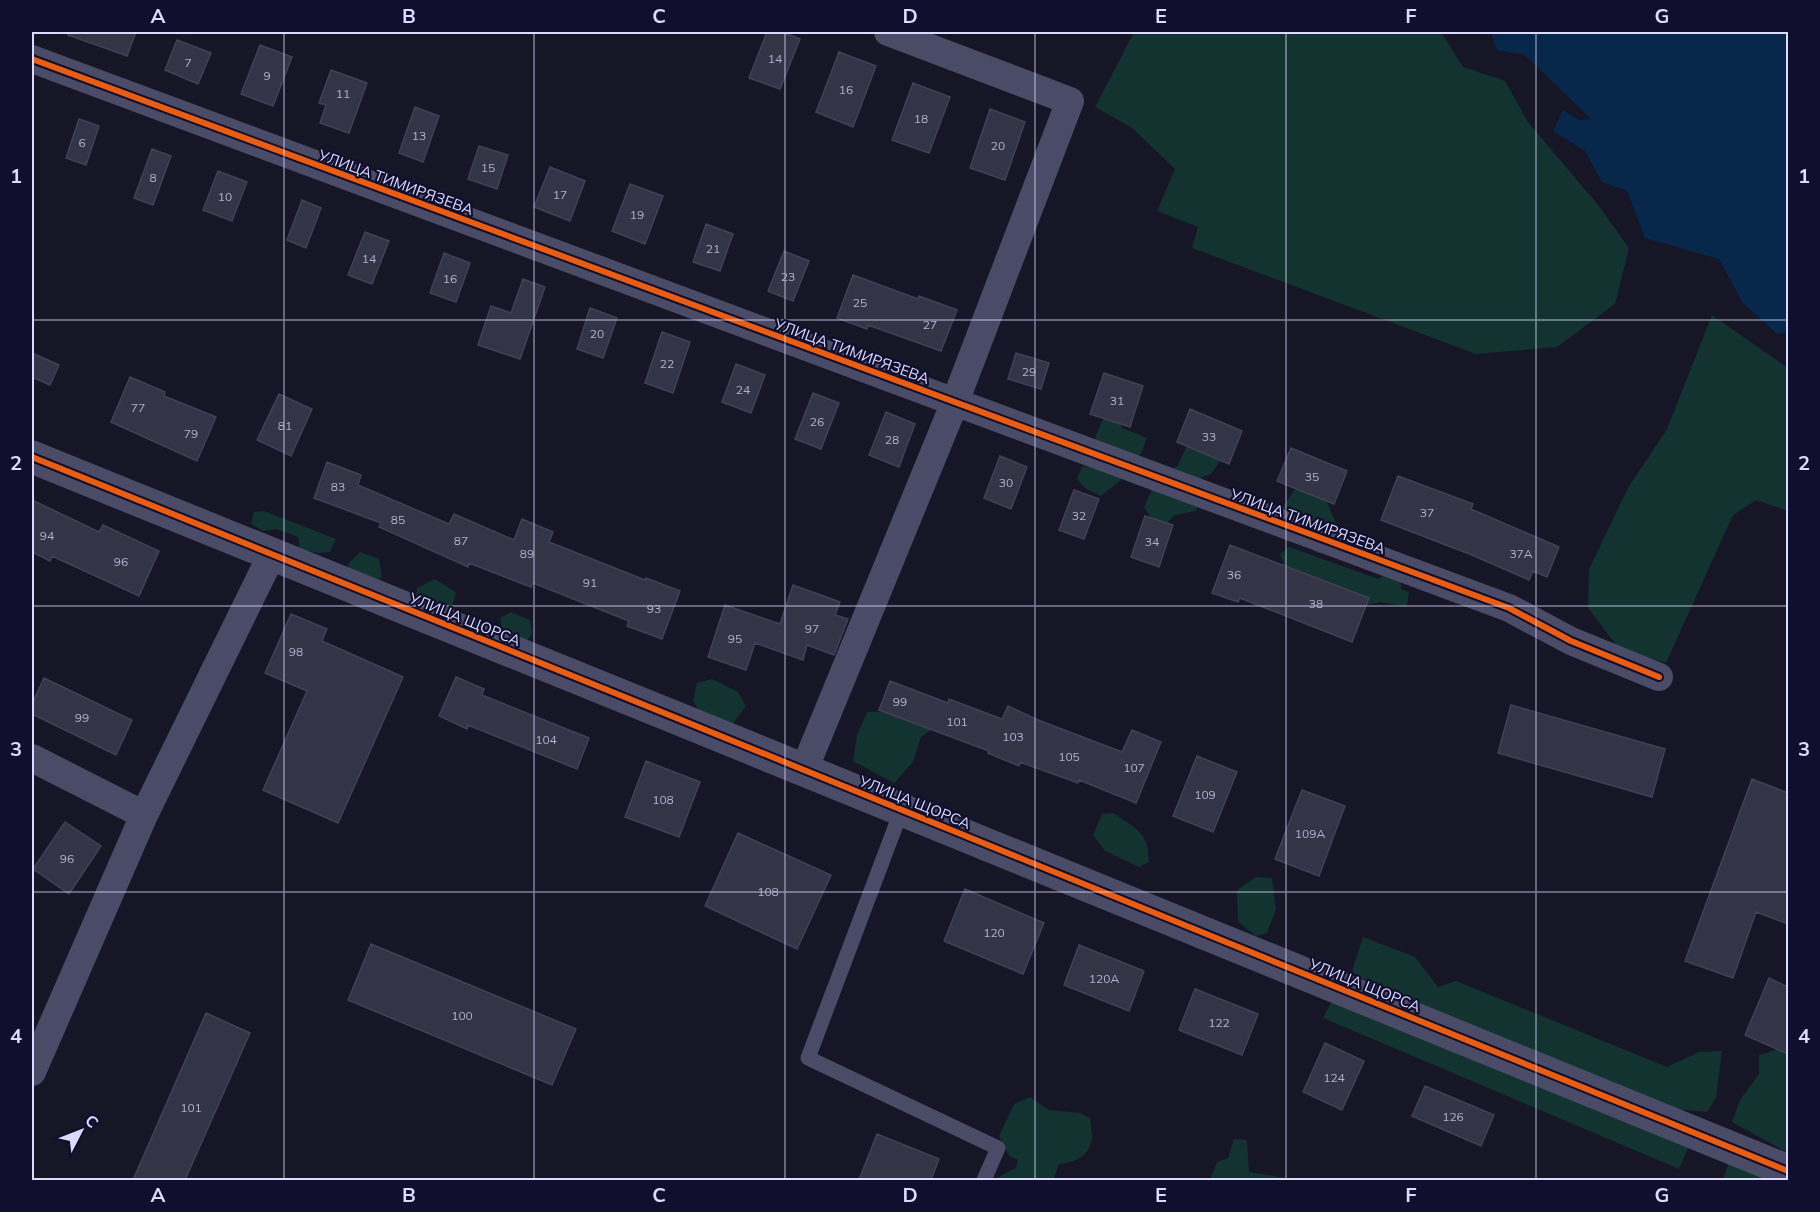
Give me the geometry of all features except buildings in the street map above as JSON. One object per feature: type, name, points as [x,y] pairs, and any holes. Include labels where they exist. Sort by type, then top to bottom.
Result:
[{"type":"street","points":[[804,770],[955,402],[1070,101],[888,32]]},
{"type":"street","name":"УЛИЦА ТИМИРЯЗЕВА","points":[[32,59],[1509,608],[1571,641],[1659,677]]},
{"type":"street","name":"УЛИЦА ЩОРСА","points":[[32,457],[1788,1171]]},
{"type":"street","points":[[35,1058],[144,815],[272,554]]},
{"type":"street","points":[[32,758],[144,815]]},
{"type":"lane","points":[[902,810],[808,1058],[998,1148],[984,1180]]},
{"type":"green space","points":[[1134,32],[1441,32],[1463,67],[1505,81],[1528,122],[1598,205],[1629,248],[1615,304],[1557,347],[1476,354],[1192,248],[1198,227],[1157,211],[1175,169],[1132,128],[1095,107]]},
{"type":"green space","points":[[1712,315],[1788,368],[1788,511],[1756,500],[1733,515],[1666,663],[1621,651],[1588,608],[1589,569],[1628,488],[1667,429]]},
{"type":"green space","points":[[1106,413],[1116,416],[1122,428],[1147,438],[1141,454],[1126,462],[1100,451],[1095,437]]},
{"type":"green space","points":[[1195,443],[1221,459],[1211,474],[1200,478],[1196,511],[1175,515],[1159,530],[1144,507],[1163,472],[1178,466],[1186,447]]},
{"type":"green space","points":[[1082,466],[1119,472],[1121,480],[1101,496],[1085,488],[1077,479]]},
{"type":"green space","points":[[1297,486],[1322,490],[1337,526],[1337,554],[1317,553],[1290,536],[1273,505],[1283,507]]},
{"type":"green space","points":[[264,511],[336,539],[330,552],[318,553],[300,549],[298,537],[276,529],[263,531],[251,524],[254,512]]},
{"type":"green space","points":[[1289,547],[1378,579],[1387,573],[1401,578],[1401,589],[1409,592],[1407,607],[1381,602],[1356,607],[1284,565],[1280,554]]},
{"type":"green space","points":[[360,552],[379,559],[382,577],[376,582],[354,580],[348,564]]},
{"type":"green space","points":[[435,579],[456,592],[451,611],[416,599],[417,588]]},
{"type":"green space","points":[[511,612],[530,620],[532,634],[524,644],[503,633],[500,618]]},
{"type":"green space","points":[[712,679],[738,692],[746,706],[734,722],[717,726],[704,722],[693,700],[697,683]]},
{"type":"green space","points":[[911,711],[935,727],[921,737],[913,762],[894,783],[853,761],[857,735],[867,712]]},
{"type":"green space","points":[[1113,813],[1134,827],[1143,837],[1149,862],[1139,867],[1105,851],[1093,835],[1102,814]]},
{"type":"green space","points":[[1256,877],[1272,878],[1276,909],[1267,933],[1256,936],[1238,922],[1237,890]]},
{"type":"green space","points":[[1363,937],[1415,957],[1438,987],[1456,981],[1667,1067],[1699,1052],[1722,1051],[1716,1098],[1707,1112],[1663,1108],[1692,1139],[1679,1169],[1323,1018],[1335,995],[1387,998],[1352,971]]},
{"type":"green space","points":[[1782,1048],[1788,1053],[1788,1153],[1732,1122],[1740,1100],[1759,1074],[1759,1055]]},
{"type":"green space","points":[[1030,1097],[1049,1110],[1080,1113],[1090,1118],[1092,1137],[1090,1145],[1080,1158],[1059,1164],[1053,1180],[997,1180],[1016,1168],[1018,1160],[1009,1156],[999,1136],[1014,1104]]},
{"type":"green space","points":[[1234,1139],[1247,1140],[1249,1172],[1298,1180],[1210,1180],[1217,1162],[1228,1158]]},
{"type":"green space","points":[[1731,1156],[1788,1180],[1723,1180]]},
{"type":"water","points":[[1491,32],[1788,32],[1788,332],[1777,334],[1743,303],[1719,259],[1645,238],[1627,191],[1602,182],[1585,151],[1553,131],[1563,110],[1579,120],[1591,119],[1525,55],[1497,50]]},
{"type":"cycle path","points":[[32,59],[1509,608],[1571,641],[1659,677]]},
{"type":"cycle path","points":[[32,457],[1788,1171]]}]
